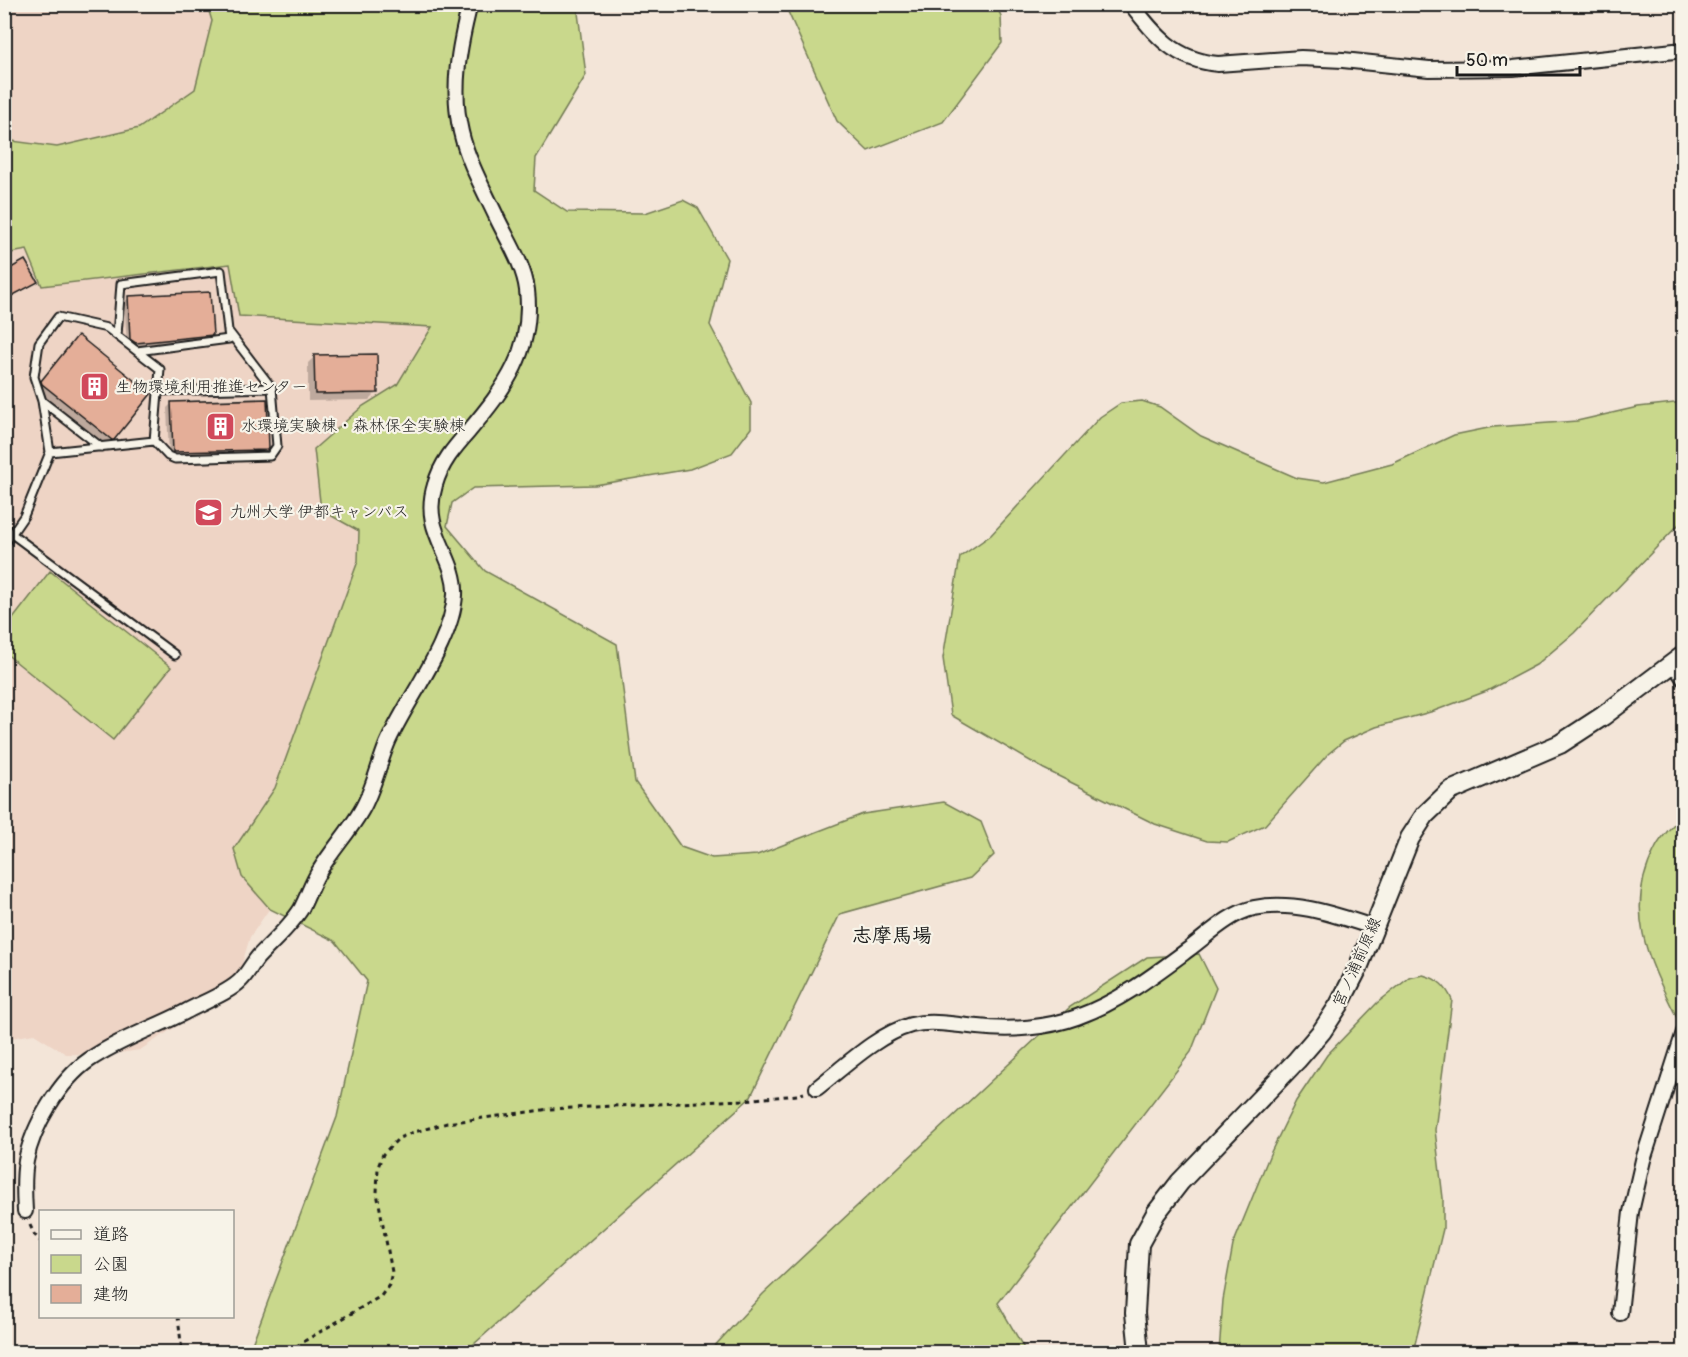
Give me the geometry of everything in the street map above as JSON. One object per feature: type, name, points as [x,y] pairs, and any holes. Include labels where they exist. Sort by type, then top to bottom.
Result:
[{"type":"main road","name":"宮ノ浦前原線","points":[[1139,1353],[1135,1313],[1139,1244],[1156,1213],[1180,1182],[1322,1031],[1339,1005],[1358,968],[1410,838],[1425,815],[1450,791],[1560,744],[1603,716],[1678,659]]},
{"type":"street","points":[[25,1211],[24,1178],[26,1158],[32,1139],[56,1096],[71,1075],[87,1061],[110,1047],[154,1028],[240,982],[255,960],[285,931],[300,909],[320,870],[347,835],[364,806],[387,744],[444,637],[455,598],[455,585],[432,525],[430,505],[435,485],[446,458],[493,402],[512,374],[520,356],[528,311],[523,271],[486,193],[461,132],[456,97],[457,71],[460,45],[470,4]]},
{"type":"street","points":[[1131,4],[1157,37],[1180,54],[1204,63],[1301,58],[1429,69],[1513,68],[1683,50]]},
{"type":"street","points":[[1678,659],[1683,679]]},
{"type":"street","points":[[817,1088],[874,1045],[896,1031],[911,1025],[938,1023],[981,1028],[1021,1028],[1077,1018],[1119,997],[1153,976],[1215,929],[1252,909],[1279,906],[1316,909],[1373,927]]},
{"type":"street","points":[[1620,1313],[1631,1212],[1643,1160],[1683,1032]]},
{"type":"lane","points":[[117,335],[121,284],[221,271],[229,339],[137,351]]},
{"type":"lane","points":[[4,545],[24,516],[50,452],[42,401],[34,377],[39,343],[58,318],[107,328],[160,369],[154,441],[168,456],[175,459],[270,456],[277,446],[272,388],[228,330]]},
{"type":"lane","points":[[158,392],[272,388]]},
{"type":"lane","points":[[42,401],[101,447]]},
{"type":"lane","points":[[50,452],[154,441]]},
{"type":"lane","points":[[12,534],[175,655]]},
{"type":"path","points":[[289,1353],[301,1343],[381,1296],[389,1286],[392,1272],[377,1193],[378,1167],[383,1154],[399,1138],[447,1123],[550,1109],[743,1100],[798,1095],[817,1088]]},
{"type":"path","points":[[25,1211],[34,1234],[39,1240]]},
{"type":"path","points":[[178,1318],[182,1353]]},
{"type":"shaded area","name":"九州大学 伊都キャンパス","points":[[5,5],[444,5],[466,438],[272,905],[250,937],[239,974],[206,1007],[140,1050],[106,1055],[66,1054],[34,1034],[5,1039]]},
{"type":"green space","points":[[207,5],[577,5],[586,75],[536,158],[534,190],[567,212],[645,213],[683,200],[698,208],[727,259],[710,325],[751,403],[751,428],[732,453],[690,469],[595,485],[473,488],[452,503],[447,526],[485,571],[617,644],[635,782],[681,847],[712,858],[757,855],[863,814],[944,802],[981,822],[994,855],[970,878],[840,914],[750,1098],[465,1352],[249,1352],[337,1117],[367,981],[335,941],[270,909],[242,877],[234,849],[275,788],[358,561],[359,531],[321,510],[314,449],[363,406],[397,385],[432,327],[239,316],[230,264],[42,286],[27,250],[5,254],[5,140],[57,147],[139,128],[195,89],[212,21]]},
{"type":"green space","points":[[785,5],[996,5],[1001,16],[1002,43],[943,122],[868,151],[837,121]]},
{"type":"green space","points":[[1142,401],[1160,407],[1201,436],[1297,478],[1324,482],[1392,464],[1454,435],[1493,427],[1577,421],[1638,407],[1683,402],[1683,520],[1574,633],[1536,665],[1487,691],[1434,711],[1376,727],[1344,741],[1328,754],[1265,825],[1228,842],[1207,841],[1155,824],[1044,769],[951,715],[943,658],[960,557],[991,535],[1100,417],[1121,403]]},
{"type":"green space","points":[[50,571],[171,667],[113,740],[5,653],[5,629]]},
{"type":"green space","points":[[1683,814],[1683,1030],[1661,986],[1645,942],[1641,920],[1641,897],[1645,874],[1655,849]]},
{"type":"green space","points":[[1199,954],[1216,988],[1191,1052],[998,1303],[1026,1352],[709,1352],[763,1294],[1070,1007],[1147,957]]},
{"type":"green space","points":[[1423,975],[1441,984],[1452,1000],[1435,1130],[1443,1198],[1443,1229],[1413,1352],[1219,1352],[1223,1300],[1233,1245],[1270,1154],[1296,1101],[1327,1055],[1377,1003],[1409,978]]},
{"type":"building","points":[[25,260],[38,282],[4,300],[4,272]]},
{"type":"building","points":[[210,292],[213,335],[136,343],[130,339],[128,296]]},
{"type":"building","name":"生物環境利用推進センター","points":[[78,335],[151,394],[114,440],[42,384],[41,381]]},
{"type":"building","points":[[377,354],[378,393],[315,394],[314,355]]},
{"type":"building","name":"水環境実験棟・森林保全実験棟","points":[[267,399],[269,447],[267,450],[173,452],[171,402]]},
{"type":"place","name":"生物環境利用推進センター","points":[[95,387]]},
{"type":"place","name":"水環境実験棟・森林保全実験棟","points":[[220,426]]},
{"type":"place","name":"九州大学 伊都キャンパス","points":[[209,512]]},
{"type":"district","name":"志摩馬場","points":[[892,935]]}]
